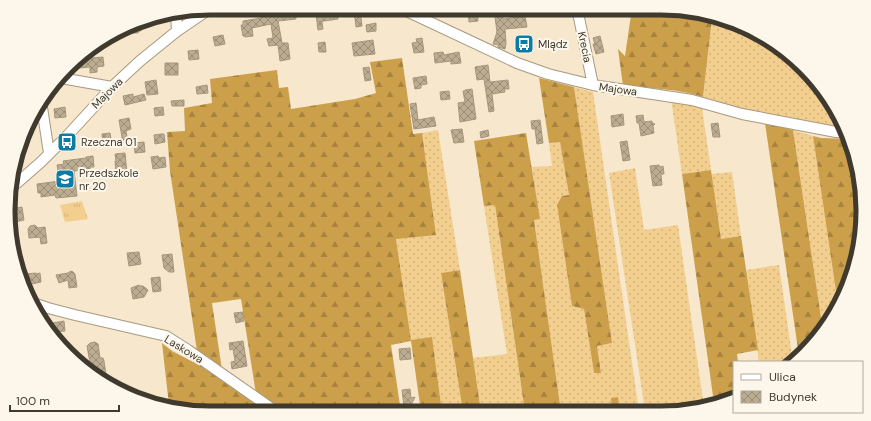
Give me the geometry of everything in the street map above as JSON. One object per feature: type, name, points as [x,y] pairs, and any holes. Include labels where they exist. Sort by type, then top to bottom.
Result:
[{"type":"street","name":"Majowa","points":[[17,183],[67,136],[112,87],[140,61],[177,31],[201,15]]},
{"type":"street","name":"Majowa","points":[[415,15],[517,63],[548,74],[593,85],[692,100],[742,114],[840,133]]},
{"type":"street","name":"Krecia","points":[[578,15],[593,85]]},
{"type":"street","points":[[176,18],[177,31]]},
{"type":"street","points":[[66,79],[112,87]]},
{"type":"street","points":[[42,111],[49,153]]},
{"type":"street","name":"Laskowa","points":[[39,305],[166,336],[268,406]]},
{"type":"green space","points":[[631,15],[673,15],[712,22],[703,97],[694,94],[653,88],[623,86],[618,49],[625,56]]},
{"type":"green space","points":[[712,22],[723,25],[747,35],[780,55],[799,72],[816,91],[837,127],[742,109],[703,97]]},
{"type":"green space","points":[[402,58],[413,134],[422,133],[436,235],[396,239],[411,340],[432,337],[441,406],[420,406],[411,341],[391,345],[400,406],[274,406],[256,394],[241,299],[212,303],[222,370],[197,351],[170,171],[167,132],[185,131],[184,108],[212,103],[210,79],[277,70],[279,88],[288,87],[291,109],[355,99],[376,93],[370,62]]},
{"type":"green space","points":[[539,78],[574,87],[612,343],[597,346],[601,373],[594,373],[584,309],[572,306],[557,205],[562,196],[569,195],[560,142],[549,143]]},
{"type":"green space","points":[[574,87],[593,92],[638,406],[619,406],[618,397],[614,406],[560,406],[534,220],[539,218],[532,167],[552,166],[549,143],[560,142],[569,195],[557,205],[572,306],[584,309],[594,373],[601,372],[597,346],[612,343]]},
{"type":"green space","points":[[671,99],[702,108],[711,170],[682,174]]},
{"type":"green space","points":[[765,123],[793,130],[822,321],[816,330],[798,350]]},
{"type":"green space","points":[[438,130],[460,270],[441,273],[462,406],[441,406],[432,338],[411,341],[396,238],[436,235],[422,133]]},
{"type":"green space","points":[[793,130],[813,136],[837,296],[822,321]]},
{"type":"green space","points":[[526,133],[540,219],[534,220],[560,406],[524,406],[495,205],[484,206],[474,141]]},
{"type":"green space","points":[[813,136],[821,138],[842,139],[852,172],[856,198],[856,223],[852,249],[846,273],[837,296]]},
{"type":"green space","points":[[635,168],[644,230],[678,225],[703,401],[673,406],[644,406],[609,173]]},
{"type":"green space","points":[[711,170],[721,239],[741,236],[758,350],[737,354],[738,361],[733,361],[733,392],[713,398],[682,174]]},
{"type":"green space","points":[[732,172],[741,236],[721,239],[711,174]]},
{"type":"green space","points":[[82,201],[88,219],[65,222],[60,205]]},
{"type":"green space","points":[[495,205],[524,406],[480,406],[473,358],[507,354],[484,206]]},
{"type":"green space","points":[[779,265],[792,355],[785,361],[759,361],[746,270]]},
{"type":"green space","points":[[460,270],[480,406],[462,406],[441,273]]},
{"type":"green space","points":[[162,343],[172,351],[210,370],[260,406],[198,406],[169,401]]},
{"type":"green space","points":[[618,397],[619,406],[612,406],[611,398]]},
{"type":"building","points":[[261,15],[296,15],[296,19],[278,21],[282,43],[288,43],[290,59],[280,61],[278,45],[269,46],[267,39],[273,38],[271,24],[252,28],[253,36],[243,36],[241,25],[243,25],[243,21],[261,18]]},
{"type":"building","points":[[316,15],[338,15],[338,19],[317,22]]},
{"type":"building","points":[[355,15],[361,15],[362,26],[356,27]]},
{"type":"building","points":[[468,15],[478,15],[478,21],[469,22]]},
{"type":"building","points":[[495,15],[503,15],[503,19],[525,16],[527,27],[505,29],[505,49],[498,47],[499,45],[493,44],[497,32]]},
{"type":"building","points":[[322,22],[323,29],[318,30],[317,23]]},
{"type":"building","points":[[376,23],[376,31],[367,32],[366,25]]},
{"type":"building","points":[[141,28],[141,31],[138,33],[131,33]]},
{"type":"building","points":[[223,35],[225,44],[215,46],[213,37]]},
{"type":"building","points":[[600,36],[604,52],[596,54],[593,38]]},
{"type":"building","points":[[422,38],[424,52],[414,53],[412,43],[417,42],[416,39]]},
{"type":"building","points":[[373,40],[375,54],[354,56],[352,43]]},
{"type":"building","points":[[325,42],[326,52],[319,52],[318,43]]},
{"type":"building","points":[[198,50],[199,59],[189,60],[188,51]]},
{"type":"building","points":[[443,52],[444,55],[459,52],[461,63],[451,64],[451,61],[435,63],[434,53]]},
{"type":"building","points":[[103,57],[104,66],[97,67],[97,72],[90,73],[90,67],[77,68],[88,58]]},
{"type":"building","points":[[165,63],[178,63],[178,75],[165,75]]},
{"type":"building","points":[[488,65],[490,82],[508,80],[509,89],[504,89],[505,92],[492,94],[494,111],[489,112],[484,79],[477,80],[475,67]]},
{"type":"building","points":[[369,67],[371,80],[365,81],[363,68]]},
{"type":"building","points":[[426,76],[427,84],[421,85],[421,88],[415,89],[413,78]]},
{"type":"building","points":[[156,80],[158,94],[147,95],[145,82]]},
{"type":"building","points":[[207,85],[208,93],[197,94],[196,87]]},
{"type":"building","points":[[472,89],[476,119],[460,122],[458,103],[465,102],[463,91]]},
{"type":"building","points":[[449,91],[450,99],[441,100],[440,92]]},
{"type":"building","points":[[133,94],[133,97],[144,94],[146,100],[125,105],[123,96]]},
{"type":"building","points":[[184,100],[184,106],[172,106],[171,101]]},
{"type":"building","points":[[416,103],[418,120],[434,117],[436,126],[414,129],[410,104]]},
{"type":"building","points":[[65,107],[66,117],[55,118],[54,109]]},
{"type":"building","points":[[163,107],[164,115],[155,116],[154,108]]},
{"type":"building","points":[[623,114],[624,125],[612,127],[611,116]]},
{"type":"building","points":[[643,115],[644,122],[652,121],[652,123],[655,124],[653,126],[654,133],[641,136],[639,123],[637,123],[636,116]]},
{"type":"building","points":[[129,118],[131,129],[126,131],[128,142],[123,143],[119,120]]},
{"type":"building","points":[[540,120],[543,143],[537,144],[535,129],[532,129],[531,121]]},
{"type":"building","points":[[718,123],[720,137],[713,137],[711,124]]},
{"type":"building","points":[[462,129],[464,142],[454,143],[451,130]]},
{"type":"building","points":[[488,130],[489,136],[481,138],[480,132]]},
{"type":"building","points":[[110,133],[112,145],[103,146],[102,134]]},
{"type":"building","points":[[164,134],[165,142],[155,144],[154,135]]},
{"type":"building","points":[[627,141],[630,160],[623,161],[620,142]]},
{"type":"building","points":[[144,142],[145,152],[135,153],[134,143]]},
{"type":"building","points":[[125,153],[127,173],[116,173],[115,154]]},
{"type":"building","points":[[93,156],[94,167],[74,171],[77,196],[56,198],[55,195],[41,197],[41,193],[38,193],[37,184],[60,181],[57,165],[64,164],[63,161]]},
{"type":"building","points":[[158,156],[159,158],[165,157],[166,167],[153,169],[151,157]]},
{"type":"building","points":[[659,165],[660,167],[663,166],[664,174],[661,174],[662,185],[653,186],[650,166]]},
{"type":"building","points":[[22,207],[24,220],[15,222],[15,208]]},
{"type":"building","points":[[35,225],[38,228],[45,227],[47,243],[41,244],[40,237],[29,238],[28,229],[30,226]]},
{"type":"building","points":[[139,252],[141,264],[129,266],[127,253]]},
{"type":"building","points":[[172,254],[174,272],[169,272],[164,268],[162,255]]},
{"type":"building","points":[[72,271],[75,274],[77,287],[69,288],[68,280],[59,283],[56,275]]},
{"type":"building","points":[[40,273],[41,282],[30,284],[25,274]]},
{"type":"building","points":[[160,277],[161,291],[153,292],[151,278]]},
{"type":"building","points":[[139,285],[148,290],[144,297],[133,299],[131,288]]},
{"type":"building","points":[[243,312],[244,321],[236,323],[234,313]]},
{"type":"building","points":[[64,321],[65,331],[57,332],[54,328],[53,323]]},
{"type":"building","points":[[243,341],[247,366],[232,369],[231,362],[235,361],[233,349],[230,350],[229,343]]},
{"type":"building","points":[[95,342],[98,344],[100,358],[103,358],[106,376],[88,363],[90,363],[87,346],[90,343]]},
{"type":"building","points":[[410,348],[411,359],[400,360],[399,349]]},
{"type":"building","points":[[410,389],[411,398],[415,397],[411,405],[404,406],[402,390]]},
{"type":"place","name":"Mlądz","points":[[524,44]]},
{"type":"place","name":"Rzeczna 01","points":[[67,142]]},
{"type":"place","name":"Przedszkole nr 20","points":[[65,179]]}]
